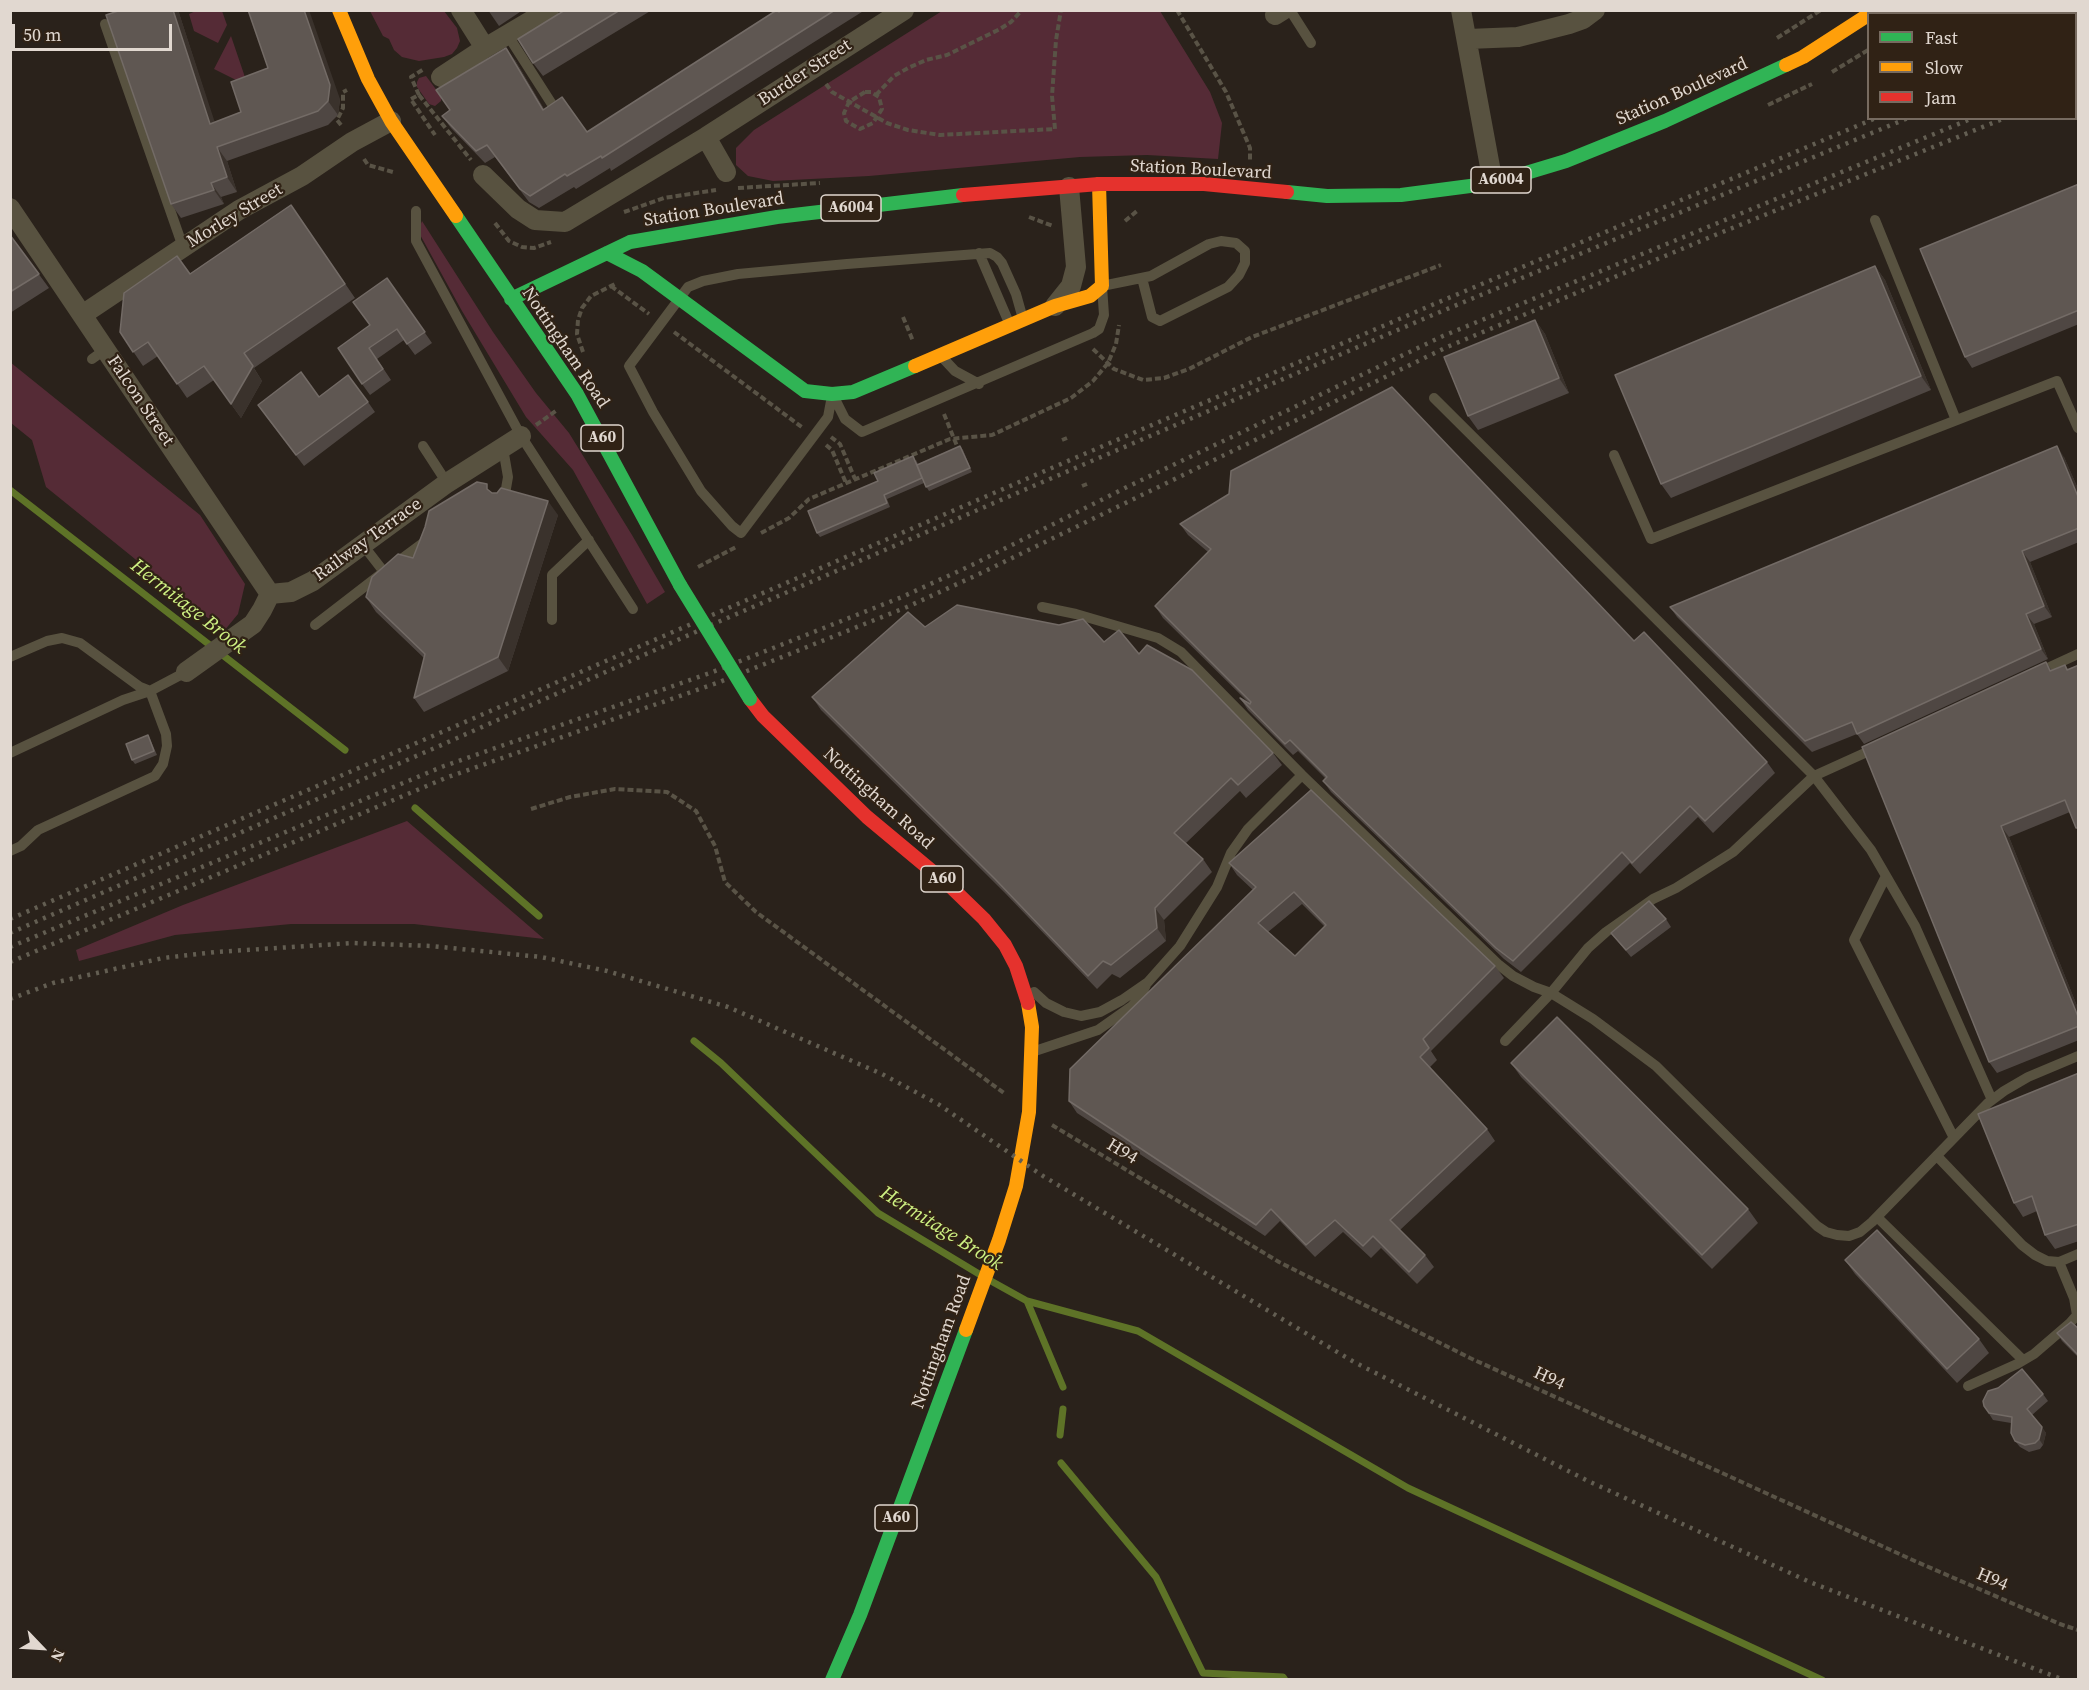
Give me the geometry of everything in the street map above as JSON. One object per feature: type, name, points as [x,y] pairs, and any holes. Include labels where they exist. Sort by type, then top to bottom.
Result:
[{"type":"main road","name":"Nottingham Road","points":[[339,10],[368,79],[391,121],[577,394],[680,585],[750,699],[763,716],[851,801],[951,887],[984,919],[1005,945],[1027,1000],[1032,1027],[1029,1112],[1016,1186],[957,1355],[860,1615],[832,1680]]},
{"type":"main road","name":"Station Boulevard","points":[[511,299],[630,242],[777,217],[965,195],[1099,184],[1204,184],[1327,196],[1401,195],[1493,183],[1566,161],[1665,120],[1803,57],[1867,16]]},
{"type":"main road","points":[[607,252],[642,271],[805,391],[832,394],[852,392],[1055,306],[1090,296],[1102,286],[1099,184]]},
{"type":"street","points":[[462,10],[485,48]]},
{"type":"street","points":[[441,77],[549,10]]},
{"type":"street","name":"Burder Street","points":[[483,175],[518,209],[530,228],[565,222],[706,137],[904,10]]},
{"type":"street","points":[[1461,10],[1493,183]]},
{"type":"street","points":[[1468,39],[1518,37],[1569,24],[1583,19],[1595,10]]},
{"type":"street","name":"Morley Street","points":[[82,315],[239,210],[302,176],[352,142],[391,121]]},
{"type":"street","points":[[706,137],[726,172]]},
{"type":"street","points":[[1055,306],[1071,285],[1077,267],[1069,187]]},
{"type":"street","name":"Falcon Street","points":[[10,208],[82,315],[99,354],[157,439],[270,594]]},
{"type":"street","name":"Railway Terrace","points":[[270,594],[291,592],[313,581],[447,483],[528,431]]},
{"type":"street","points":[[186,672],[253,624],[270,594]]},
{"type":"lane","points":[[1283,12],[1311,42]]},
{"type":"lane","points":[[105,24],[183,247]]},
{"type":"lane","points":[[507,34],[555,109]]},
{"type":"lane","points":[[416,211],[416,241],[589,540],[633,609]]},
{"type":"lane","points":[[1875,220],[1956,420]]},
{"type":"lane","points":[[832,394],[844,419],[862,432],[979,384],[1099,329],[1104,315],[1102,286],[1151,276],[1209,244],[1221,241],[1236,243],[1245,251],[1245,263],[1239,275],[1228,287],[1160,321],[1152,317],[1142,278]]},
{"type":"lane","points":[[980,253],[1017,322]]},
{"type":"lane","points":[[832,394],[828,417],[741,533],[732,526],[702,491],[653,412],[629,366],[678,298],[693,284],[738,274],[990,254],[1002,263],[1016,294],[1017,322]]},
{"type":"lane","points":[[940,356],[955,371],[979,384]]},
{"type":"lane","points":[[1614,455],[1651,539],[2057,381],[2079,428]]},
{"type":"lane","points":[[1434,398],[1814,776],[1871,850],[1915,926],[1992,1100]]},
{"type":"lane","points":[[423,446],[447,483]]},
{"type":"lane","points":[[503,448],[508,477],[504,500]]},
{"type":"lane","points":[[315,625],[428,539]]},
{"type":"lane","points":[[552,620],[552,575],[589,540]]},
{"type":"lane","points":[[363,545],[384,572]]},
{"type":"lane","points":[[1042,607],[1158,638],[1181,652],[1302,775],[1499,965],[1593,1019],[1656,1066],[1817,1226],[1837,1235],[1849,1236],[1860,1232],[1992,1100],[2028,1077],[2079,1056]]},
{"type":"lane","points":[[10,657],[47,641],[62,638],[80,643],[140,687],[150,691],[166,734],[167,746],[163,764],[155,776],[38,830],[21,846],[10,851]]},
{"type":"lane","points":[[2026,678],[2079,654]]},
{"type":"lane","points":[[10,753],[123,700],[150,691],[186,672]]},
{"type":"lane","points":[[1505,1041],[1551,993],[1588,948],[1606,932],[1653,899],[1676,888],[1733,852],[1814,776],[1888,742]]},
{"type":"lane","points":[[1032,1051],[1098,1030],[1132,1006],[1148,982],[1180,946],[1217,887],[1231,853],[1242,837],[1302,775]]},
{"type":"lane","points":[[1886,876],[1854,940],[1954,1138]]},
{"type":"lane","points":[[1019,976],[1046,1003],[1064,1012],[1081,1016],[1100,1012],[1148,982]]},
{"type":"lane","points":[[1937,1156],[2022,1245],[2047,1262],[2059,1262],[2079,1254]]},
{"type":"lane","points":[[1877,1217],[2023,1360]]},
{"type":"lane","points":[[1968,1386],[2023,1360],[2052,1339],[2077,1315],[2074,1298],[2059,1262]]},
{"type":"path","points":[[876,95],[894,76],[926,60],[947,55],[1000,29],[1011,22],[1022,10]]},
{"type":"path","points":[[814,67],[832,92],[887,123],[908,130],[940,135],[1055,129],[1052,96],[1056,40],[1061,10]]},
{"type":"path","points":[[1177,10],[1226,92],[1250,148],[1250,170]]},
{"type":"path","points":[[337,120],[343,108],[343,92]]},
{"type":"path","points":[[865,92],[876,95],[882,103],[882,109],[867,127],[860,129],[846,122],[844,113],[849,102],[865,92]]},
{"type":"path","points":[[419,95],[483,175]]},
{"type":"path","points":[[368,165],[393,172]]},
{"type":"path","points":[[1082,338],[1114,369],[1143,380],[1164,378],[1189,369],[1252,337],[1441,265]]},
{"type":"path","points":[[583,353],[577,334],[582,308],[591,296],[621,281]]},
{"type":"path","points":[[611,286],[832,450],[846,483]]},
{"type":"path","points":[[760,534],[789,518],[809,499],[950,439],[992,435],[1071,398],[1093,381],[1108,363],[1119,330],[1118,318]]},
{"type":"path","points":[[528,431],[552,414]]},
{"type":"path","points":[[693,570],[740,545]]},
{"type":"path","name":"H94","points":[[531,809],[570,797],[615,789],[667,792],[696,811],[716,846],[725,882],[756,912],[1029,1112],[1279,1262],[1460,1352],[1917,1562],[2060,1624],[2079,1630]]},
{"type":"shaded area","points":[[198,10],[222,11],[227,25],[218,43],[194,31],[189,14]]},
{"type":"shaded area","points":[[370,11],[444,11],[457,28],[460,41],[452,54],[444,57],[419,61],[402,57],[394,50],[389,39],[383,36]]},
{"type":"shaded area","points":[[942,11],[1160,11],[1210,92],[1222,123],[1218,159],[1147,155],[1080,157],[869,176],[773,181],[748,176],[736,165],[736,148],[754,130]]},
{"type":"shaded area","points":[[231,36],[248,86],[214,69]]},
{"type":"shaded area","points":[[426,76],[441,96],[441,101],[435,106],[429,104],[417,87],[419,78]]},
{"type":"shaded area","points":[[422,221],[493,332],[536,393],[569,433],[632,535],[665,592],[647,604],[573,470],[526,417],[462,311],[418,231]]},
{"type":"shaded area","points":[[10,362],[200,515],[245,584],[238,614],[224,631],[46,487],[32,440],[11,423]]},
{"type":"shaded area","points":[[407,821],[544,939],[414,924],[291,924],[175,935],[79,961],[76,950],[183,905]]},
{"type":"building","points":[[121,10],[173,10],[210,124],[241,112],[231,82],[268,68],[248,10],[304,10],[330,85],[328,101],[318,111],[217,147],[227,177],[211,183],[214,190],[171,204],[106,15]]},
{"type":"building","points":[[565,10],[620,10],[533,63],[518,39]]},
{"type":"building","points":[[777,10],[779,12],[781,10],[835,10],[602,158],[601,156],[567,176],[565,174],[530,196],[520,189],[487,145],[476,151],[442,116],[450,110],[436,90],[506,48],[543,110],[562,97],[587,132]]},
{"type":"building","points":[[2079,184],[2079,310],[1965,357],[1920,249]]},
{"type":"building","points":[[291,205],[345,284],[244,353],[253,366],[231,404],[204,366],[177,384],[148,342],[133,352],[120,332],[124,293],[177,256],[190,274]]},
{"type":"building","points":[[10,235],[39,274],[10,292]]},
{"type":"building","points":[[1875,266],[1921,376],[1661,484],[1615,375]]},
{"type":"building","points":[[387,278],[425,332],[407,344],[397,329],[369,348],[383,369],[362,384],[338,348],[370,325],[353,302]]},
{"type":"building","points":[[1535,320],[1559,378],[1468,416],[1444,357]]},
{"type":"building","points":[[301,372],[319,397],[348,375],[368,402],[296,455],[258,405]]},
{"type":"building","points":[[1392,387],[1634,641],[1644,632],[1767,762],[1705,821],[1690,806],[1632,863],[1622,852],[1513,961],[1496,948],[1323,781],[1327,777],[1290,740],[1285,744],[1240,698],[1250,704],[1251,702],[1155,606],[1211,549],[1180,524],[1229,494],[1231,471]]},
{"type":"building","points":[[960,446],[970,468],[926,487],[917,465]]},
{"type":"building","points":[[2057,446],[2079,499],[2079,528],[2022,551],[2044,606],[2026,614],[2041,649],[1857,734],[1852,722],[1805,741],[1670,607]]},
{"type":"building","points":[[913,456],[922,478],[884,495],[887,503],[817,533],[808,511],[878,481],[874,473]]},
{"type":"building","points":[[477,482],[487,484],[487,489],[492,493],[497,493],[501,488],[548,501],[498,657],[414,698],[425,654],[366,597],[372,577],[398,554],[413,558],[429,511]]},
{"type":"building","points":[[957,605],[1059,625],[1083,619],[1104,642],[1119,630],[1139,654],[1147,645],[1192,670],[1273,753],[1238,785],[1231,778],[1174,833],[1203,859],[1155,908],[1157,928],[1111,965],[1103,961],[1088,976],[995,879],[812,697],[908,612],[925,627]]},
{"type":"building","points":[[2046,662],[2050,671],[2065,665],[2067,670],[2079,665],[2079,827],[2076,828],[2065,800],[2001,826],[2079,1019],[2079,1026],[1989,1062],[1862,747]]},
{"type":"building","points":[[148,735],[154,751],[132,760],[126,744]]},
{"type":"building","points":[[1311,790],[1495,966],[1423,1039],[1429,1048],[1420,1057],[1487,1129],[1390,1220],[1425,1255],[1409,1272],[1373,1236],[1363,1246],[1335,1220],[1306,1245],[1271,1209],[1256,1225],[1069,1101],[1070,1069],[1256,887],[1229,863]],"holes":[[[1294,892],[1326,925],[1295,956],[1258,923]]]},
{"type":"building","points":[[1649,901],[1666,919],[1626,950],[1611,933]]},
{"type":"building","points":[[1557,1017],[1748,1209],[1702,1255],[1511,1063]]},
{"type":"building","points":[[2079,1073],[2079,1224],[2045,1235],[2032,1196],[2014,1203],[1978,1114]]},
{"type":"building","points":[[1877,1230],[1979,1339],[1947,1369],[1845,1260]]},
{"type":"building","points":[[2071,1322],[2079,1329],[2079,1356],[2057,1333]]},
{"type":"building","points":[[2022,1369],[2043,1394],[2027,1409],[2042,1427],[2039,1439],[2035,1443],[2025,1445],[2015,1441],[2011,1433],[2012,1417],[1989,1413],[1983,1401],[1988,1391],[1998,1388]]},
{"type":"waterway","name":"Hermitage Brook","points":[[10,490],[345,750]]},
{"type":"waterway","name":"Hermitage Brook","points":[[415,808],[539,916]]},
{"type":"waterway","name":"Hermitage Brook","points":[[694,1041],[721,1063],[878,1213],[979,1274]]},
{"type":"waterway","name":"Hermitage Brook","points":[[991,1281],[1027,1301],[1063,1387]]},
{"type":"waterway","points":[[1027,1301],[1138,1331],[1408,1488],[1822,1680]]},
{"type":"waterway","name":"Hermitage Brook","points":[[1060,1435],[1063,1409]]},
{"type":"waterway","name":"Hermitage Brook","points":[[1061,1463],[1156,1577],[1203,1673],[1283,1677],[1285,1680]]},
{"type":"railway","points":[[10,919],[1054,467],[1871,120]]},
{"type":"railway","points":[[10,933],[1031,487],[1435,314],[1903,120]]},
{"type":"railway","points":[[10,947],[444,766],[710,673],[902,597],[1443,336],[1968,120]]},
{"type":"railway","points":[[10,962],[448,777],[717,683],[907,607],[1447,347],[2000,120]]},
{"type":"railway","points":[[10,999],[53,983],[163,958],[216,952],[353,943],[431,946],[541,957],[607,971],[728,1007],[882,1074],[938,1104],[1043,1176],[1354,1362],[1588,1481],[1812,1583],[2064,1680]]},
{"type":"traffic: fast","points":[[1287,192],[1327,196],[1401,195],[1493,183],[1566,161],[1665,121],[1786,65]]},
{"type":"traffic: fast","points":[[511,299],[630,242],[777,217],[963,195]]},
{"type":"traffic: fast","points":[[456,216],[577,394],[680,585]]},
{"type":"traffic: fast","points":[[607,253],[642,271],[805,391],[832,394],[853,392],[915,366]]},
{"type":"traffic: fast","points":[[680,585],[750,699]]},
{"type":"traffic: fast","points":[[832,1680],[860,1615],[966,1330]]},
{"type":"traffic: slow","points":[[339,10],[368,79],[391,121],[456,216]]},
{"type":"traffic: slow","points":[[1786,65],[1803,57],[1867,16]]},
{"type":"traffic: slow","points":[[915,366],[1055,306],[1090,296],[1102,286],[1099,184]]},
{"type":"traffic: slow","points":[[966,1330],[1016,1186],[1029,1112],[1032,1027],[1028,1003]]},
{"type":"traffic: jam","points":[[963,195],[1099,184],[1204,184],[1287,192]]},
{"type":"traffic: jam","points":[[750,699],[763,716],[867,817],[951,887],[984,919],[1005,945],[1016,966],[1028,1003]]}]
